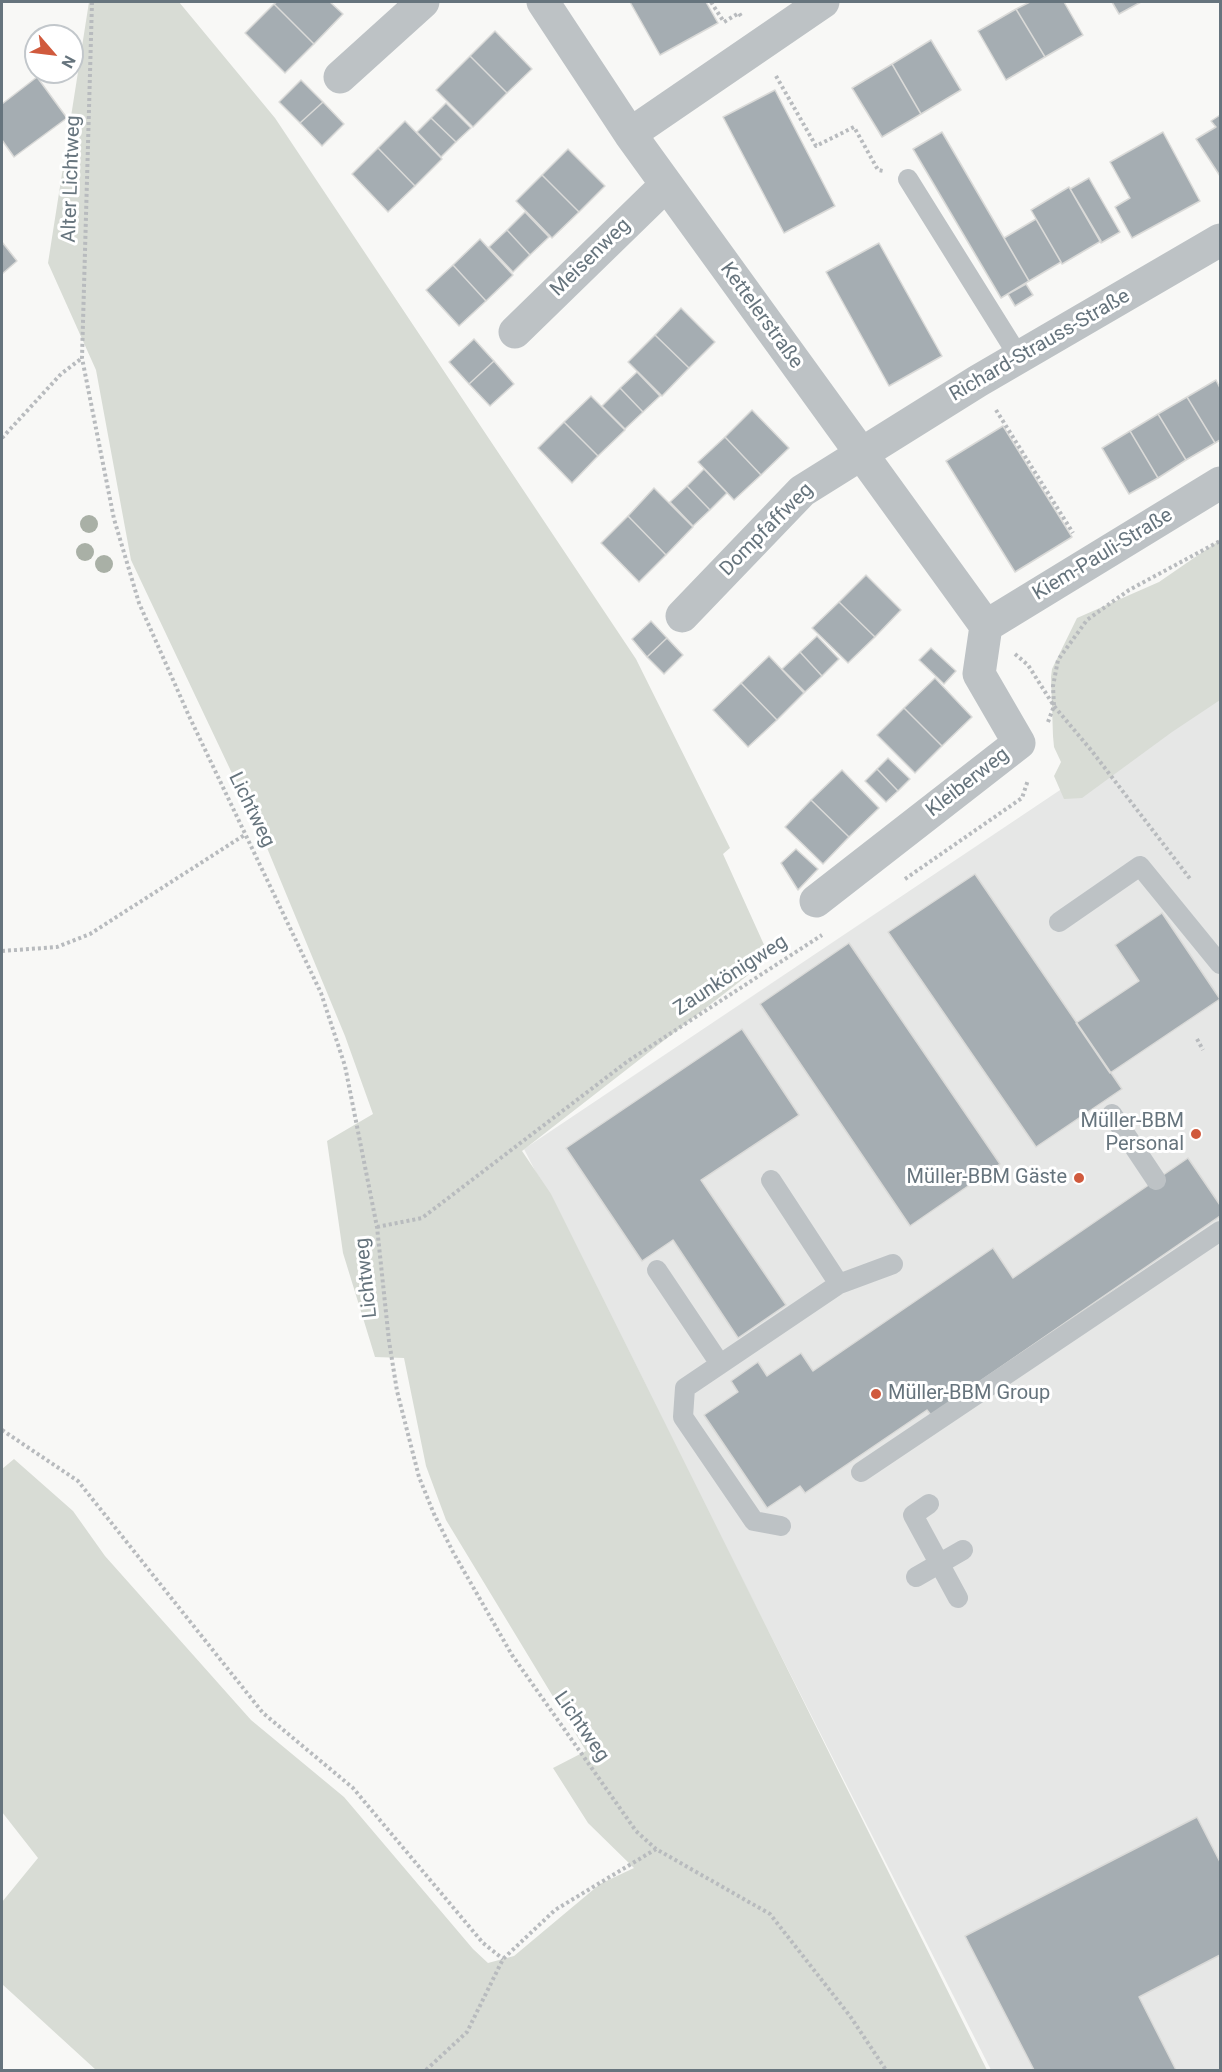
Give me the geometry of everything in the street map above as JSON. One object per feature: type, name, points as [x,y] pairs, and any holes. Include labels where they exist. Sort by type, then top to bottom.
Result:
[{"type":"street","points":[[340,77],[423,2]]},
{"type":"street","name":"Kettelerstraße","points":[[543,2],[666,185],[986,626]]},
{"type":"street","points":[[630,134],[823,2]]},
{"type":"street","name":"Meisenweg","points":[[515,332],[666,185]]},
{"type":"street","name":"Richard-Strauss-Straße","points":[[860,453],[978,381],[1221,240]]},
{"type":"street","name":"Dompfaffweg","points":[[682,616],[802,491],[860,453]]},
{"type":"street","name":"Kiem-Pauli-Straße","points":[[986,626],[1221,483]]},
{"type":"street","name":"Kleiberweg","points":[[816,901],[1019,743],[979,674],[986,626]]},
{"type":"lane","points":[[909,179],[1019,357]]},
{"type":"lane","points":[[1059,922],[1140,866],[1221,964]]},
{"type":"lane","points":[[1112,1114],[1156,1180]]},
{"type":"lane","points":[[771,1180],[839,1284]]},
{"type":"lane","points":[[861,1472],[1221,1231]]},
{"type":"lane","points":[[781,1526],[754,1521],[683,1417],[685,1388],[839,1284],[893,1264]]},
{"type":"lane","points":[[657,1270],[720,1364]]},
{"type":"lane","points":[[929,1504],[913,1515],[958,1598]]},
{"type":"lane","points":[[916,1577],[963,1550]]},
{"type":"path","name":"Alter Lichtweg","points":[[82,358],[92,2]]},
{"type":"path","points":[[758,45],[816,146],[854,127],[878,170],[909,179]]},
{"type":"path","points":[[2,438],[61,374],[82,358]]},
{"type":"path","name":"Lichtweg","points":[[82,358],[114,519],[139,603],[189,716],[321,993],[345,1066],[377,1227],[389,1341],[397,1391],[419,1477],[434,1514],[512,1655],[636,1831],[656,1849],[770,1914],[850,2016],[886,2070]]},
{"type":"path","points":[[978,381],[1091,563]]},
{"type":"path","points":[[1046,726],[1053,706],[1053,686],[1058,660],[1087,620],[1129,590],[1221,541]]},
{"type":"path","points":[[986,626],[1028,665],[1053,706],[1091,750],[1192,881]]},
{"type":"path","points":[[896,885],[1022,798],[1029,778]]},
{"type":"path","points":[[2,951],[57,947],[90,934],[246,834]]},
{"type":"path","name":"Zaunkönigweg","points":[[377,1227],[422,1218],[628,1061],[828,931]]},
{"type":"path","points":[[1197,1039],[1203,1050]]},
{"type":"path","points":[[2,1430],[78,1481],[263,1713],[353,1788],[483,1943],[503,1959]]},
{"type":"path","points":[[426,2070],[467,2032],[503,1959],[555,1910],[656,1849]]},
{"type":"shaded area","points":[[89,2],[179,2],[275,118],[636,659],[730,848],[723,854],[770,958],[522,1151],[551,1194],[987,2070],[96,2070],[2,1984],[2,1902],[38,1858],[2,1812],[2,1469],[14,1459],[73,1511],[105,1556],[251,1720],[344,1797],[473,1949],[488,1963],[514,1956],[600,1884],[634,1868],[588,1823],[553,1768],[586,1751],[446,1520],[426,1466],[404,1358],[375,1357],[343,1253],[327,1141],[373,1114],[345,1036],[265,843],[131,560],[96,370],[48,263],[76,84],[84,84],[84,34]]},
{"type":"shaded area","points":[[1220,540],[1220,700],[1082,798],[1064,799],[1054,776],[1061,762],[1054,747],[1051,677],[1052,669],[1077,618],[1159,582]]},
{"type":"shaded area","points":[[1220,686],[1220,2070],[991,2070],[524,1149],[1196,699]]},
{"type":"building","points":[[277,2],[330,2],[343,14],[314,44],[274,4]]},
{"type":"building","points":[[630,2],[706,2],[718,23],[660,55]]},
{"type":"building","points":[[1030,2],[1064,2],[1083,35],[1045,57],[1016,9]]},
{"type":"building","points":[[1112,2],[1141,2],[1119,14]]},
{"type":"building","points":[[274,4],[314,44],[285,73],[245,33]]},
{"type":"building","points":[[1016,9],[1045,57],[1006,80],[978,31]]},
{"type":"building","points":[[495,31],[532,69],[507,93],[470,56]]},
{"type":"building","points":[[931,40],[961,90],[921,114],[892,64]]},
{"type":"building","points":[[470,56],[507,93],[473,127],[436,90]]},
{"type":"building","points":[[892,64],[921,114],[882,137],[852,88]]},
{"type":"building","points":[[301,80],[323,102],[300,123],[279,102]]},
{"type":"building","points":[[28,84],[42,84],[67,118],[14,157],[2,140],[2,104]]},
{"type":"building","points":[[775,90],[835,206],[784,233],[723,117]]},
{"type":"building","points":[[323,102],[344,124],[322,146],[300,123]]},
{"type":"building","points":[[446,103],[471,128],[456,142],[431,118]]},
{"type":"building","points":[[1220,115],[1220,176],[1196,139],[1216,127],[1211,121]]},
{"type":"building","points":[[431,118],[456,142],[441,157],[417,132]]},
{"type":"building","points":[[405,121],[442,159],[415,186],[378,148]]},
{"type":"building","points":[[942,132],[1029,281],[1001,298],[913,149]]},
{"type":"building","points":[[1163,132],[1200,201],[1132,238],[1115,207],[1130,198],[1110,162]]},
{"type":"building","points":[[378,148],[415,186],[388,212],[352,174]]},
{"type":"building","points":[[568,149],[605,186],[579,212],[542,175]]},
{"type":"building","points":[[542,175],[579,212],[552,238],[516,201]]},
{"type":"building","points":[[1089,178],[1120,232],[1101,243],[1070,189]]},
{"type":"building","points":[[1069,187],[1101,241],[1062,264],[1031,210]]},
{"type":"building","points":[[525,212],[549,237],[530,255],[507,230]]},
{"type":"building","points":[[1036,219],[1061,262],[1029,281],[1004,238]]},
{"type":"building","points":[[507,230],[530,255],[513,272],[489,247]]},
{"type":"building","points":[[480,239],[513,275],[486,301],[453,265]]},
{"type":"building","points":[[2,242],[17,261],[2,274]]},
{"type":"building","points":[[879,243],[942,356],[889,386],[826,272]]},
{"type":"building","points":[[453,265],[486,301],[459,326],[426,290]]},
{"type":"building","points":[[1026,284],[1033,295],[1015,306],[1008,294]]},
{"type":"building","points":[[681,308],[715,342],[689,368],[655,335]]},
{"type":"building","points":[[655,335],[689,368],[662,396],[628,362]]},
{"type":"building","points":[[474,339],[494,361],[469,384],[449,362]]},
{"type":"building","points":[[494,361],[514,384],[490,406],[469,384]]},
{"type":"building","points":[[637,372],[660,396],[643,412],[620,388]]},
{"type":"building","points":[[1216,380],[1220,388],[1220,440],[1215,443],[1187,397]]},
{"type":"building","points":[[620,388],[643,412],[625,429],[602,406]]},
{"type":"building","points":[[591,396],[625,430],[598,456],[564,422]]},
{"type":"building","points":[[1187,397],[1215,443],[1186,460],[1158,414]]},
{"type":"building","points":[[752,410],[789,448],[761,475],[725,437]]},
{"type":"building","points":[[1158,414],[1186,460],[1158,478],[1130,431]]},
{"type":"building","points":[[564,422],[598,456],[572,483],[538,448]]},
{"type":"building","points":[[1003,426],[1072,537],[1015,572],[946,461]]},
{"type":"building","points":[[1130,431],[1158,478],[1129,494],[1102,448]]},
{"type":"building","points":[[725,437],[761,475],[734,500],[698,462]]},
{"type":"building","points":[[704,469],[727,493],[710,510],[687,486]]},
{"type":"building","points":[[687,486],[710,510],[693,526],[670,502]]},
{"type":"building","points":[[654,488],[693,527],[666,555],[628,516]]},
{"type":"building","points":[[628,516],[666,555],[639,582],[601,543]]},
{"type":"building","points":[[866,575],[901,610],[875,637],[839,602]]},
{"type":"building","points":[[839,602],[875,637],[848,663],[812,628]]},
{"type":"building","points":[[651,621],[667,638],[647,657],[632,639]]},
{"type":"building","points":[[817,636],[839,659],[822,676],[800,652]]},
{"type":"building","points":[[667,638],[683,655],[664,674],[647,657]]},
{"type":"building","points":[[931,648],[956,671],[944,684],[919,660]]},
{"type":"building","points":[[800,652],[822,676],[805,692],[782,669]]},
{"type":"building","points":[[769,656],[804,693],[777,720],[741,683]]},
{"type":"building","points":[[935,678],[972,717],[942,746],[904,708]]},
{"type":"building","points":[[741,683],[777,720],[748,747],[713,710]]},
{"type":"building","points":[[904,708],[942,746],[915,773],[877,735]]},
{"type":"building","points":[[888,758],[910,779],[898,791],[877,769]]},
{"type":"building","points":[[877,769],[898,791],[886,802],[865,781]]},
{"type":"building","points":[[842,770],[879,808],[849,837],[811,800]]},
{"type":"building","points":[[811,800],[849,837],[823,864],[785,827]]},
{"type":"building","points":[[796,849],[818,869],[798,890],[781,863]]},
{"type":"building","points":[[975,874],[1122,1089],[1036,1147],[888,932]]},
{"type":"building","points":[[1162,913],[1220,999],[1110,1073],[1076,1023],[1139,981],[1115,945]]},
{"type":"building","points":[[849,943],[1000,1164],[910,1226],[760,1004]]},
{"type":"building","points":[[742,1029],[799,1115],[701,1180],[786,1305],[738,1338],[673,1240],[642,1261],[566,1148]]},
{"type":"building","points":[[1188,1158],[1220,1205],[1220,1216],[931,1415],[927,1410],[805,1493],[800,1486],[767,1508],[704,1415],[738,1392],[731,1381],[758,1362],[767,1376],[801,1353],[813,1371],[993,1248],[1013,1278]]},
{"type":"building","points":[[1197,1817],[1220,1862],[1220,1955],[1139,1997],[1176,2070],[1034,2070],[965,1936]]},
{"type":"place","name":"Müller-BBM Personal","points":[[1196,1134]]},
{"type":"place","name":"Müller-BBM Gäste","points":[[1079,1178]]},
{"type":"place","name":"Müller-BBM Group","points":[[876,1394]]}]
